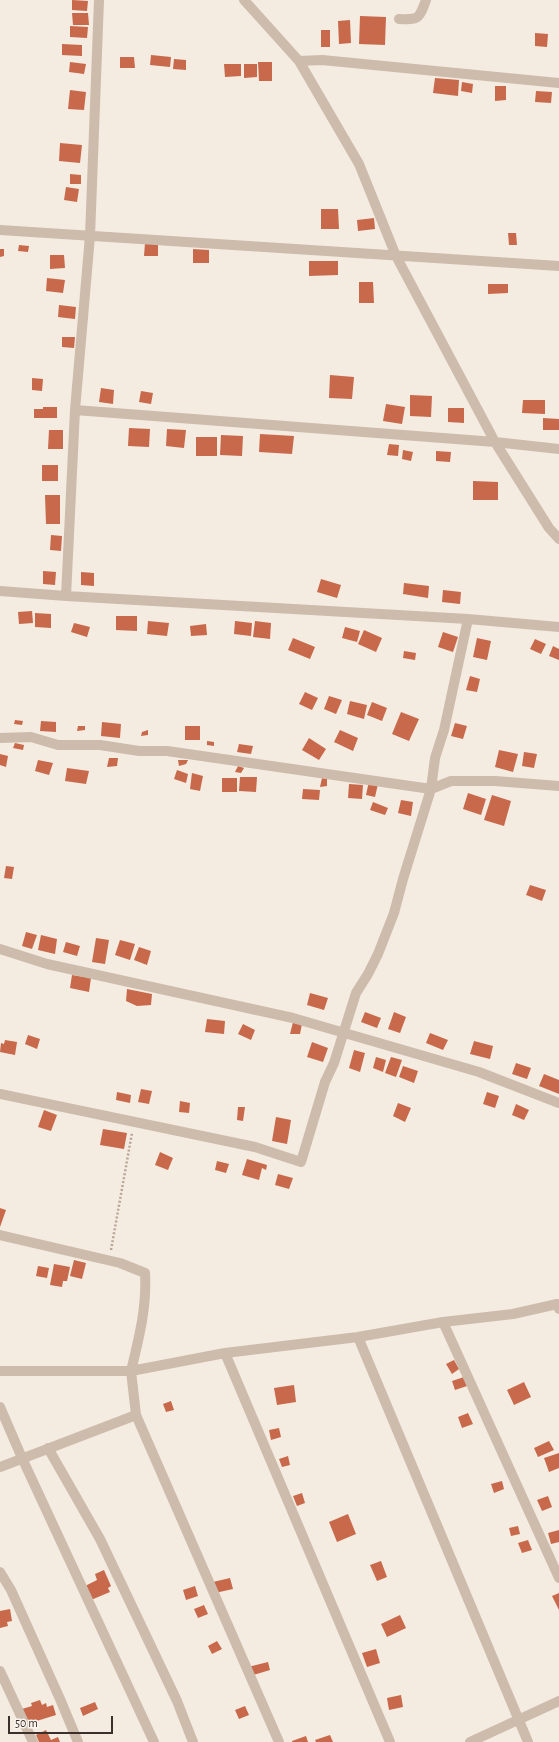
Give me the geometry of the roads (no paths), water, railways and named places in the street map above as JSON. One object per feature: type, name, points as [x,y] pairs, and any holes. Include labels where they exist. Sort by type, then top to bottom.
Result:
[{"type":"street","points":[[66,596],[75,410],[90,236],[99,0]]},
{"type":"street","points":[[244,0],[299,61],[359,164],[396,256],[495,442],[549,528],[559,539]]},
{"type":"street","points":[[399,19],[414,20],[420,16],[426,0]]},
{"type":"street","points":[[299,61],[322,60],[559,83]]},
{"type":"street","points":[[0,230],[559,266]]},
{"type":"street","points":[[75,410],[495,442],[559,449]]},
{"type":"street","points":[[0,591],[468,619],[559,627]]},
{"type":"street","points":[[0,1094],[255,1147],[301,1162],[325,1082],[334,1064],[356,993],[378,954],[394,913],[403,879],[432,789],[435,758],[444,730],[468,619]]},
{"type":"street","points":[[0,738],[31,737],[58,745],[100,745],[139,751],[167,751],[432,789],[451,781],[495,781],[559,786]]},
{"type":"street","points":[[0,949],[46,964],[293,1018],[479,1072],[559,1103]]},
{"type":"street","points":[[0,1235],[120,1263],[145,1273],[146,1291],[142,1323],[131,1371],[136,1414],[279,1742]]},
{"type":"street","points":[[0,1371],[131,1371],[225,1353],[358,1337],[443,1322],[513,1314],[558,1306]]},
{"type":"street","points":[[443,1322],[559,1578]]},
{"type":"street","points":[[358,1337],[528,1742]]},
{"type":"street","points":[[225,1353],[390,1742]]},
{"type":"street","points":[[0,1407],[22,1458],[154,1742]]},
{"type":"street","points":[[0,1467],[136,1414]]},
{"type":"street","points":[[48,1448],[100,1539],[177,1701],[193,1742]]},
{"type":"street","points":[[0,1572],[21,1612],[78,1742]]},
{"type":"street","points":[[0,1671],[33,1742]]},
{"type":"street","points":[[470,1742],[559,1701]]}]
